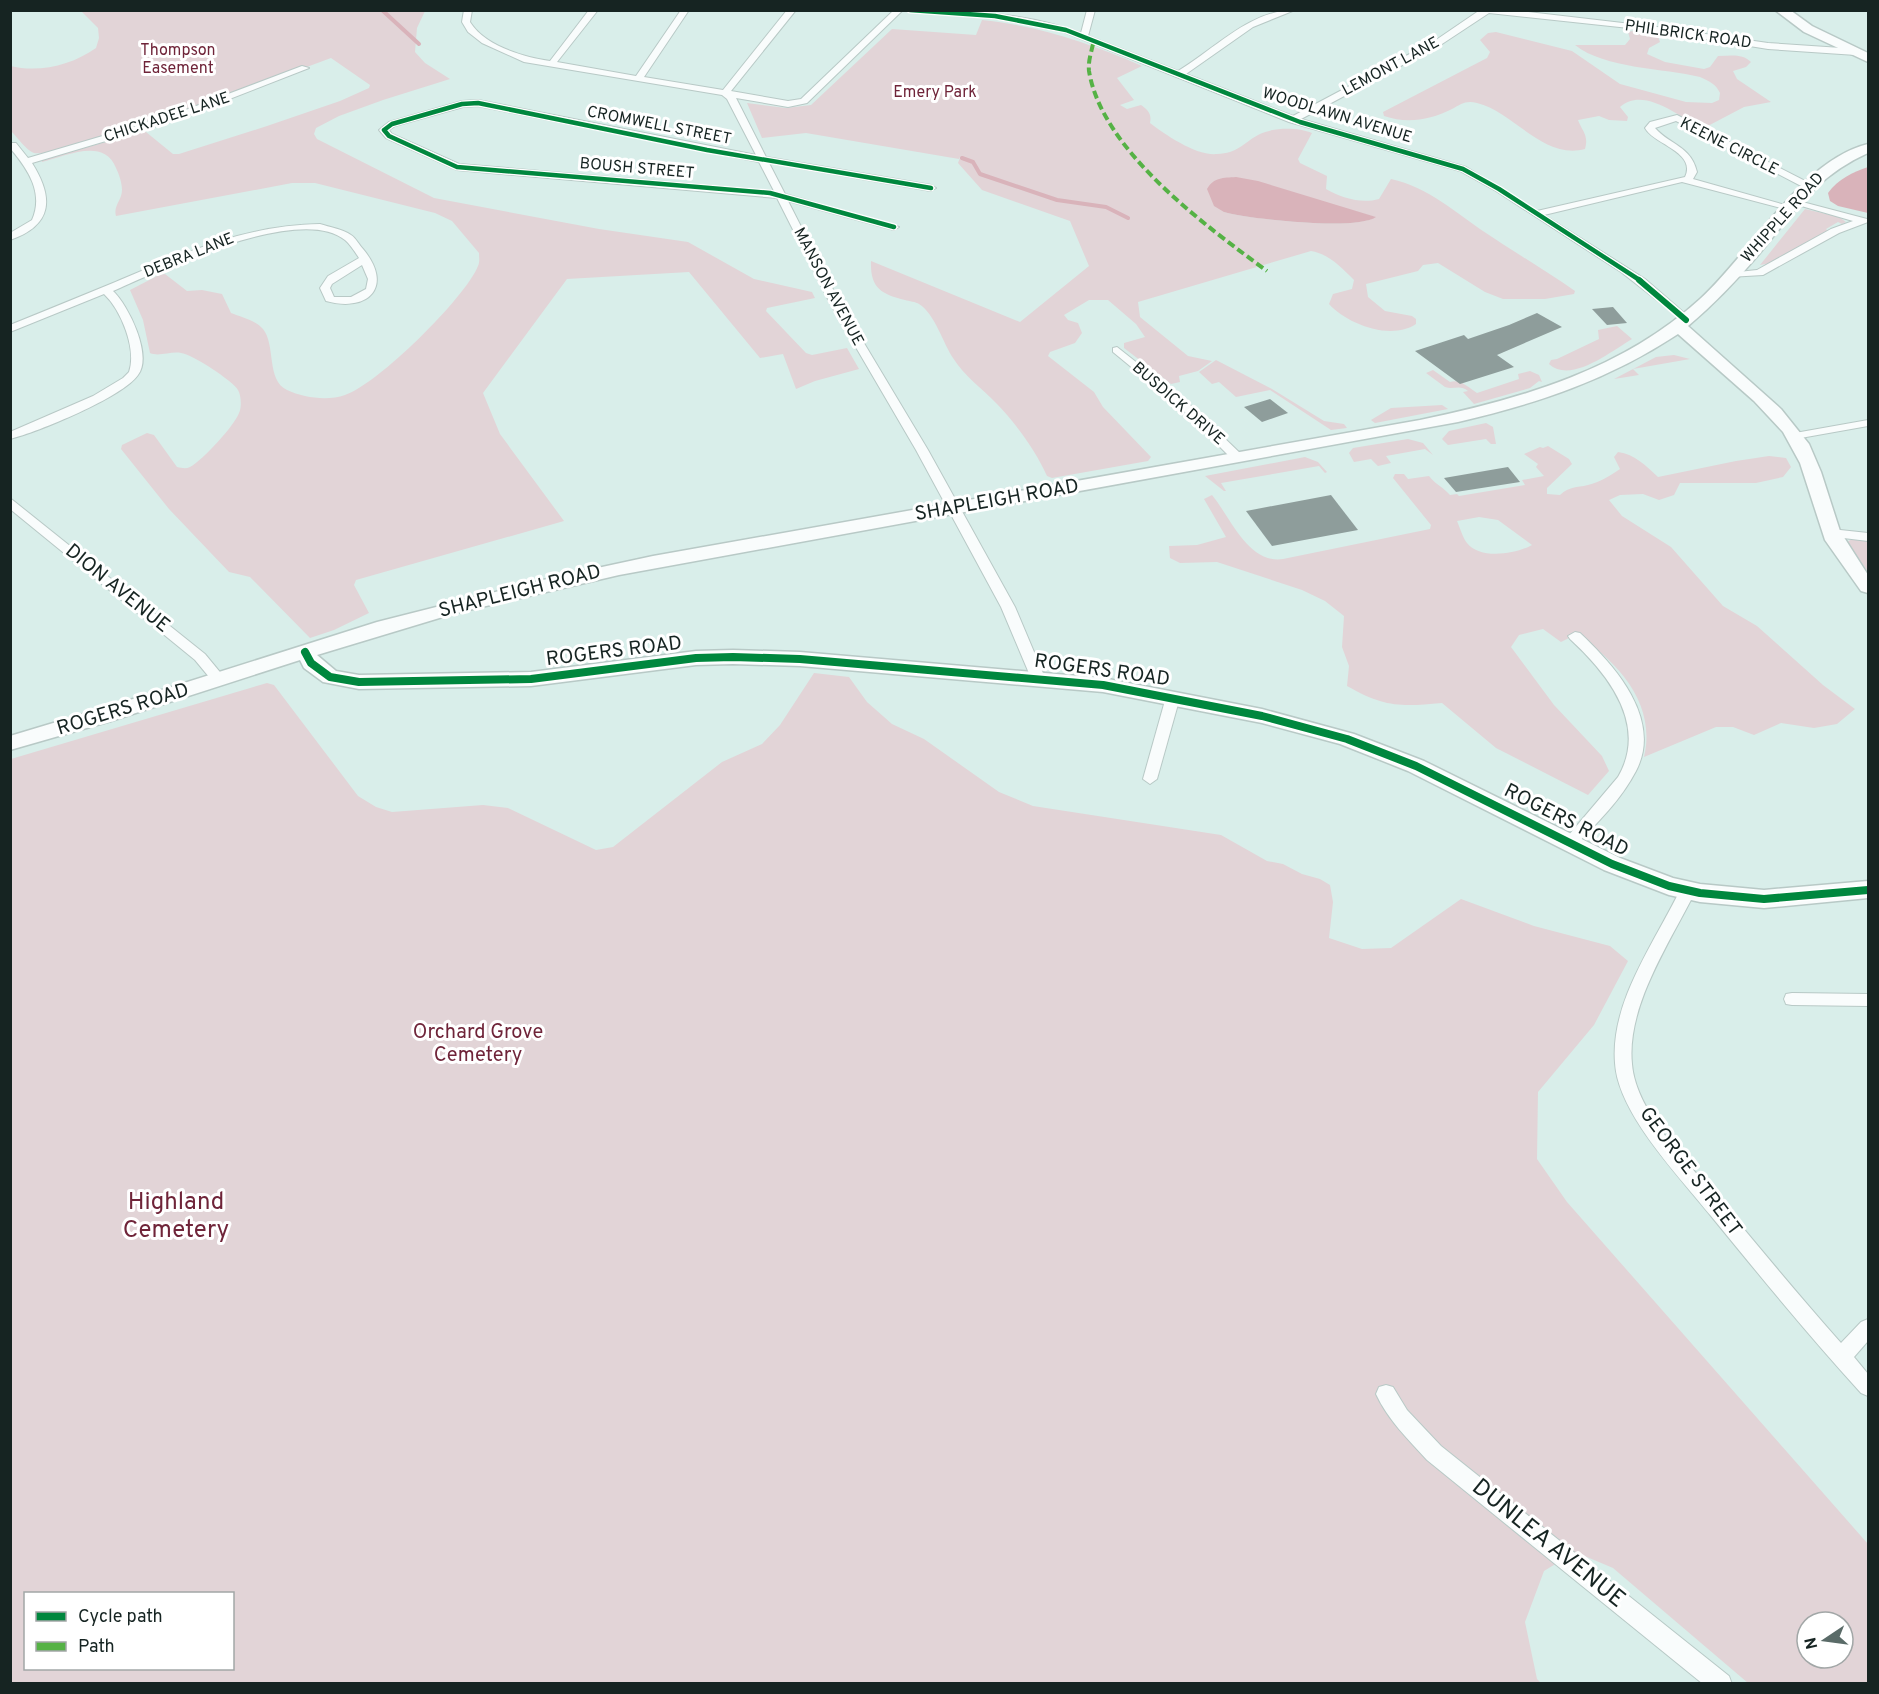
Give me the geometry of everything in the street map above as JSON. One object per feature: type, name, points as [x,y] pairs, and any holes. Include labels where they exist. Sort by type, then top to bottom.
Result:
[{"type":"main road","points":[[1781,10],[1800,25],[1869,58]]},
{"type":"main road","name":"WHIPPLE ROAD","points":[[1683,323],[1733,275],[1808,186],[1823,172],[1869,148]]},
{"type":"main road","points":[[1683,323],[1703,350],[1716,359],[1795,436],[1808,460],[1831,533],[1868,586]]},
{"type":"main road","name":"SHAPLEIGH ROAD","points":[[306,652],[452,608],[541,585],[644,564],[1419,425],[1512,404],[1590,376],[1646,347],[1683,323]]},
{"type":"main road","name":"ROGERS ROAD","points":[[10,743],[306,652],[318,670],[330,677],[359,682],[531,679],[696,658],[800,659],[1038,678],[1173,697],[1310,728],[1384,752],[1459,786],[1612,864],[1688,890],[1722,896],[1764,899],[1869,890]]},
{"type":"street","points":[[468,10],[467,25],[485,41],[518,57],[551,65],[788,104],[804,101],[899,10]]},
{"type":"street","points":[[551,65],[594,10]]},
{"type":"street","points":[[638,79],[685,10]]},
{"type":"street","points":[[725,93],[792,10]]},
{"type":"street","name":"WOODLAWN AVENUE","points":[[910,10],[996,14],[1083,36],[1293,120],[1463,169],[1488,181],[1626,270],[1662,299],[1663,307],[1683,323]]},
{"type":"street","points":[[1083,36],[1091,10]]},
{"type":"street","points":[[1178,75],[1203,60],[1250,25],[1291,10]]},
{"type":"street","name":"PHILBRICK ROAD","points":[[1486,11],[1657,29],[1768,46],[1856,52]]},
{"type":"street","name":"LEMONT LANE","points":[[1293,120],[1438,42],[1486,11]]},
{"type":"street","name":"CHICKADEE LANE","points":[[27,161],[172,118],[305,68]]},
{"type":"street","name":"MANSON AVENUE","points":[[725,93],[735,102],[760,159],[834,303],[955,508],[1008,607],[1038,678]]},
{"type":"street","name":"CROMWELL STREET","points":[[385,128],[457,105],[472,103],[760,159],[931,188]]},
{"type":"street","name":"KEENE CIRCLE","points":[[1688,180],[1692,172],[1690,159],[1682,151],[1652,132],[1650,128],[1653,124],[1677,118],[1808,186]]},
{"type":"street","name":"BOUSH STREET","points":[[385,128],[385,132],[389,135],[435,158],[463,168],[780,196],[894,227]]},
{"type":"street","points":[[10,237],[30,228],[40,216],[40,190],[27,161],[13,145]]},
{"type":"street","points":[[1536,214],[1670,181],[1688,180],[1865,221]]},
{"type":"street","name":"WHIPPLE ROAD","points":[[1733,275],[1759,273],[1835,231],[1865,221]]},
{"type":"street","name":"DEBRA LANE","points":[[10,328],[234,237],[274,228],[310,228],[338,233],[355,241],[365,258],[373,279],[371,290],[364,296],[352,300],[330,299],[325,288],[329,281],[353,268],[365,258]]},
{"type":"street","points":[[10,436],[108,393],[133,375],[136,364],[126,316],[116,299],[106,290]]},
{"type":"street","name":"BUSDICK DRIVE","points":[[1117,350],[1185,406],[1238,458]]},
{"type":"street","points":[[1795,436],[1869,423]]},
{"type":"street","name":"DION AVENUE","points":[[10,502],[200,657],[219,680]]},
{"type":"street","points":[[1831,533],[1869,537]]},
{"type":"street","points":[[1570,842],[1624,779],[1633,760],[1635,735],[1633,714],[1618,681],[1609,668],[1575,636]]},
{"type":"street","points":[[1150,779],[1173,697]]},
{"type":"street","name":"GEORGE STREET","points":[[1688,890],[1629,1014],[1623,1062],[1628,1084],[1642,1112],[1667,1148],[1791,1302],[1869,1387]]},
{"type":"street","points":[[1792,999],[1869,1000]]},
{"type":"street","points":[[1841,1357],[1869,1328]]},
{"type":"street","name":"DUNLEA AVENUE","points":[[1386,1394],[1400,1418],[1434,1453],[1721,1683]]},
{"type":"green space","name":"Thompson Easement","points":[[81,11],[425,11],[417,28],[415,52],[425,63],[450,79],[339,116],[316,128],[314,134],[317,139],[434,198],[599,229],[688,242],[754,279],[812,292],[815,298],[767,308],[766,311],[806,353],[812,355],[847,348],[859,369],[815,381],[796,389],[783,354],[760,358],[689,272],[567,279],[483,393],[500,434],[564,521],[356,580],[354,585],[369,613],[334,630],[310,638],[250,577],[229,572],[169,509],[121,449],[122,445],[147,433],[154,435],[177,467],[188,468],[225,434],[236,419],[241,404],[239,392],[235,386],[203,363],[181,353],[150,353],[143,320],[130,290],[165,274],[187,291],[202,290],[222,294],[231,313],[252,321],[263,329],[280,385],[301,395],[331,398],[345,395],[359,388],[378,375],[419,338],[457,298],[470,280],[479,264],[479,253],[452,221],[435,213],[315,183],[292,183],[116,216],[116,209],[122,194],[121,182],[116,168],[103,153],[84,151],[42,162],[42,160],[141,132],[146,132],[173,154],[179,154],[340,101],[369,88],[370,85],[331,58],[82,142],[49,152],[34,153],[11,131],[10,66],[33,69],[55,66],[77,59],[96,48],[99,38],[98,28]]},
{"type":"green space","name":"Emery Park","points":[[982,20],[1024,26],[1084,43],[1142,66],[1117,78],[1134,100],[1120,105],[1127,109],[1141,105],[1149,112],[1150,123],[1182,144],[1200,152],[1217,154],[1230,152],[1264,132],[1278,129],[1312,133],[1298,159],[1300,163],[1327,176],[1326,189],[1338,195],[1365,201],[1379,199],[1391,179],[1417,188],[1441,201],[1575,291],[1574,294],[1545,299],[1503,299],[1485,292],[1438,263],[1423,265],[1418,271],[1366,284],[1368,297],[1385,311],[1412,316],[1416,319],[1416,324],[1406,329],[1382,330],[1358,324],[1329,304],[1333,294],[1352,289],[1354,280],[1329,258],[1311,251],[1138,302],[1140,317],[1188,356],[1212,361],[1198,371],[1179,376],[1180,382],[1171,384],[1124,348],[1124,343],[1145,337],[1136,324],[1108,300],[1089,300],[1064,315],[1068,320],[1078,323],[1082,333],[1075,343],[1050,352],[1048,356],[1094,392],[1103,407],[1151,457],[1148,461],[1052,478],[1047,476],[1032,448],[1012,421],[958,365],[925,309],[918,303],[883,292],[875,284],[871,261],[1020,322],[1089,266],[1070,221],[982,190],[958,163],[961,155],[959,159],[806,133],[762,138],[747,103],[786,108],[811,105],[892,29],[976,35]],"holes":[[[1323,202],[1375,217],[1364,221],[1325,223],[1256,218],[1224,212]]]},
{"type":"green space","points":[[1637,30],[1657,34],[1660,42],[1649,48],[1647,54],[1665,62],[1704,69],[1710,67],[1718,56],[1744,57],[1751,62],[1746,67],[1733,71],[1737,79],[1771,102],[1744,107],[1700,128],[1661,105],[1650,101],[1629,101],[1620,107],[1628,117],[1627,121],[1609,120],[1599,116],[1578,120],[1586,137],[1585,149],[1570,151],[1542,142],[1491,108],[1473,102],[1464,103],[1444,113],[1418,120],[1401,120],[1384,116],[1383,112],[1487,58],[1490,52],[1480,40],[1488,33],[1496,32],[1572,51],[1620,84],[1686,102],[1712,103],[1719,100],[1720,93],[1716,87],[1700,77],[1635,67],[1602,59],[1575,45],[1625,45],[1630,39],[1628,32]]},
{"type":"green space","points":[[1805,209],[1839,217],[1846,222],[1842,224],[1838,222],[1826,229],[1828,231],[1771,263],[1760,265]]},
{"type":"green space","points":[[1617,326],[1632,339],[1602,358],[1568,370],[1558,369],[1549,364],[1551,360],[1599,339],[1598,330]]},
{"type":"green space","points":[[1674,355],[1690,359],[1633,369],[1656,357]]},
{"type":"green space","points":[[1216,360],[1272,389],[1324,421],[1344,424],[1347,428],[1331,430],[1270,390],[1236,397],[1219,382],[1212,384],[1199,372]]},
{"type":"green space","points":[[1633,369],[1639,375],[1614,379]]},
{"type":"green space","points":[[1433,370],[1450,382],[1461,383],[1477,393],[1519,379],[1518,374],[1530,371],[1539,375],[1542,382],[1539,381],[1530,388],[1474,404],[1463,392],[1468,391],[1465,389],[1445,387],[1426,373]]},
{"type":"green space","points":[[1442,405],[1448,409],[1375,423],[1371,420],[1391,408]]},
{"type":"green space","points":[[1486,423],[1493,427],[1496,444],[1491,444],[1486,439],[1448,445],[1442,439],[1449,431]]},
{"type":"green space","points":[[1408,439],[1423,443],[1433,455],[1425,449],[1386,456],[1391,463],[1378,466],[1371,459],[1354,462],[1349,453],[1353,448]]},
{"type":"green space","points":[[1548,446],[1569,459],[1572,464],[1547,488],[1547,494],[1560,495],[1570,489],[1601,480],[1620,469],[1614,457],[1618,452],[1635,458],[1658,477],[1769,456],[1786,458],[1791,467],[1783,477],[1756,483],[1680,483],[1674,495],[1659,500],[1643,494],[1620,495],[1609,500],[1622,516],[1671,547],[1723,606],[1757,626],[1823,685],[1855,709],[1837,724],[1814,728],[1781,723],[1754,735],[1733,727],[1716,727],[1644,757],[1645,719],[1639,702],[1619,671],[1606,657],[1577,634],[1561,642],[1543,629],[1519,635],[1511,647],[1554,705],[1602,756],[1609,771],[1588,795],[1496,748],[1442,703],[1393,704],[1382,702],[1347,686],[1349,666],[1342,647],[1344,616],[1325,601],[1302,590],[1217,562],[1180,563],[1170,558],[1169,546],[1197,545],[1226,537],[1204,499],[1212,495],[1250,547],[1271,559],[1283,559],[1430,529],[1431,525],[1393,478],[1395,474],[1404,474],[1408,479],[1429,476],[1450,495],[1459,496],[1525,485],[1522,480],[1544,476],[1536,467],[1538,464],[1524,454],[1540,447]],"holes":[[[1479,517],[1498,520],[1532,545],[1508,553],[1480,552],[1467,543],[1457,521]]]},
{"type":"green space","points":[[1305,457],[1318,462],[1327,472],[1325,473],[1319,466],[1221,483],[1226,491],[1205,476]]},
{"type":"green space","points":[[1852,539],[1868,541],[1868,572],[1847,542]]},
{"type":"green space","points":[[814,673],[849,677],[867,702],[892,724],[924,739],[999,792],[1033,806],[1221,835],[1267,861],[1283,864],[1302,874],[1320,879],[1330,885],[1333,902],[1329,938],[1362,949],[1391,948],[1461,899],[1534,926],[1610,946],[1628,961],[1594,1025],[1538,1092],[1537,1159],[1567,1202],[1868,1544],[1868,1683],[1748,1683],[1613,1568],[1575,1552],[1544,1571],[1525,1622],[1537,1679],[1541,1683],[11,1684],[11,759],[267,683],[274,685],[358,796],[376,807],[392,812],[483,805],[508,808],[596,850],[613,847],[722,762],[762,744],[780,725]]},
{"type":"shaded area","points":[[1868,167],[1868,213],[1838,206],[1830,201],[1828,193],[1836,184]]},
{"type":"shaded area","points":[[1236,177],[1258,181],[1376,217],[1365,221],[1326,223],[1255,218],[1224,212],[1214,206],[1207,189],[1216,180]]},
{"type":"building","points":[[1613,307],[1627,323],[1607,325],[1592,309]]},
{"type":"building","points":[[1537,313],[1562,327],[1497,355],[1514,367],[1460,384],[1415,351],[1464,335],[1468,339]]},
{"type":"building","points":[[1270,399],[1288,413],[1262,422],[1244,407]]},
{"type":"building","points":[[1508,467],[1520,482],[1456,492],[1444,478]]},
{"type":"building","points":[[1331,495],[1358,530],[1272,546],[1246,511]]},
{"type":"waterway","points":[[382,10],[419,44]]},
{"type":"waterway","points":[[962,158],[973,162],[980,174],[1057,200],[1106,207],[1128,218]]},
{"type":"marked path","points":[[1093,44],[1089,71],[1097,99],[1113,128],[1134,156],[1188,209],[1267,271]]},
{"type":"cycle path","points":[[910,10],[995,16],[1066,30],[1300,122],[1463,169],[1499,189],[1641,281],[1686,320]]},
{"type":"cycle path","points":[[894,227],[770,193],[457,167],[389,136],[384,130],[392,124],[462,104],[478,103],[707,150],[931,188]]},
{"type":"cycle path","points":[[305,652],[311,663],[330,677],[359,682],[531,679],[696,658],[733,657],[800,659],[1103,685],[1262,716],[1347,739],[1416,766],[1612,864],[1669,886],[1700,893],[1764,899],[1868,890]]},
{"type":"park label","name":"Orchard Grove Cemetery","points":[[478,1044]]},
{"type":"park label","name":"Highland Cemetery","points":[[176,1217]]}]
